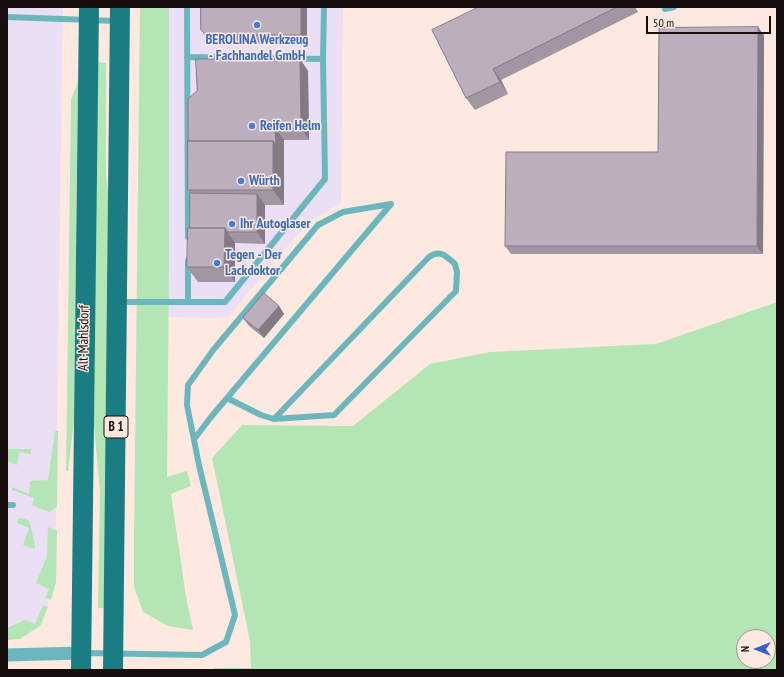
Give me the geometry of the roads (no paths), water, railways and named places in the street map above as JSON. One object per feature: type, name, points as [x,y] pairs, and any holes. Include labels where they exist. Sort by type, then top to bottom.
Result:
[{"type":"main road","name":"Alt-Mahlsdorf","points":[[81,661],[89,14]]},
{"type":"main road","name":"B 1","points":[[114,661],[120,14]]},
{"type":"street","points":[[7,655],[81,661]]},
{"type":"lane","points":[[187,7],[188,246]]},
{"type":"lane","points":[[117,302],[225,302],[326,179],[323,59],[324,7]]},
{"type":"lane","points":[[666,9],[674,7]]},
{"type":"lane","points":[[7,17],[120,14]]},
{"type":"lane","points":[[187,57],[323,59]]},
{"type":"lane","points":[[81,661],[114,661],[202,655],[226,642],[235,615],[199,465],[188,405],[188,385],[214,349],[318,225],[343,212],[391,204],[211,417],[195,438]]},
{"type":"lane","points":[[227,398],[261,415],[274,419],[334,415],[456,291],[455,264],[441,253],[434,253],[429,257],[274,419]]},
{"type":"lane","points":[[188,254],[188,302]]},
{"type":"place","name":"BEROLINA Werkzeug - Fachhandel GmbH","points":[[257,25]]},
{"type":"place","name":"Reifen Helm","points":[[252,126]]},
{"type":"place","name":"Würth","points":[[241,181]]},
{"type":"place","name":"Ihr Autoglaser","points":[[232,224]]},
{"type":"place","name":"Tegen - Der Lackdoktor","points":[[217,263]]}]
